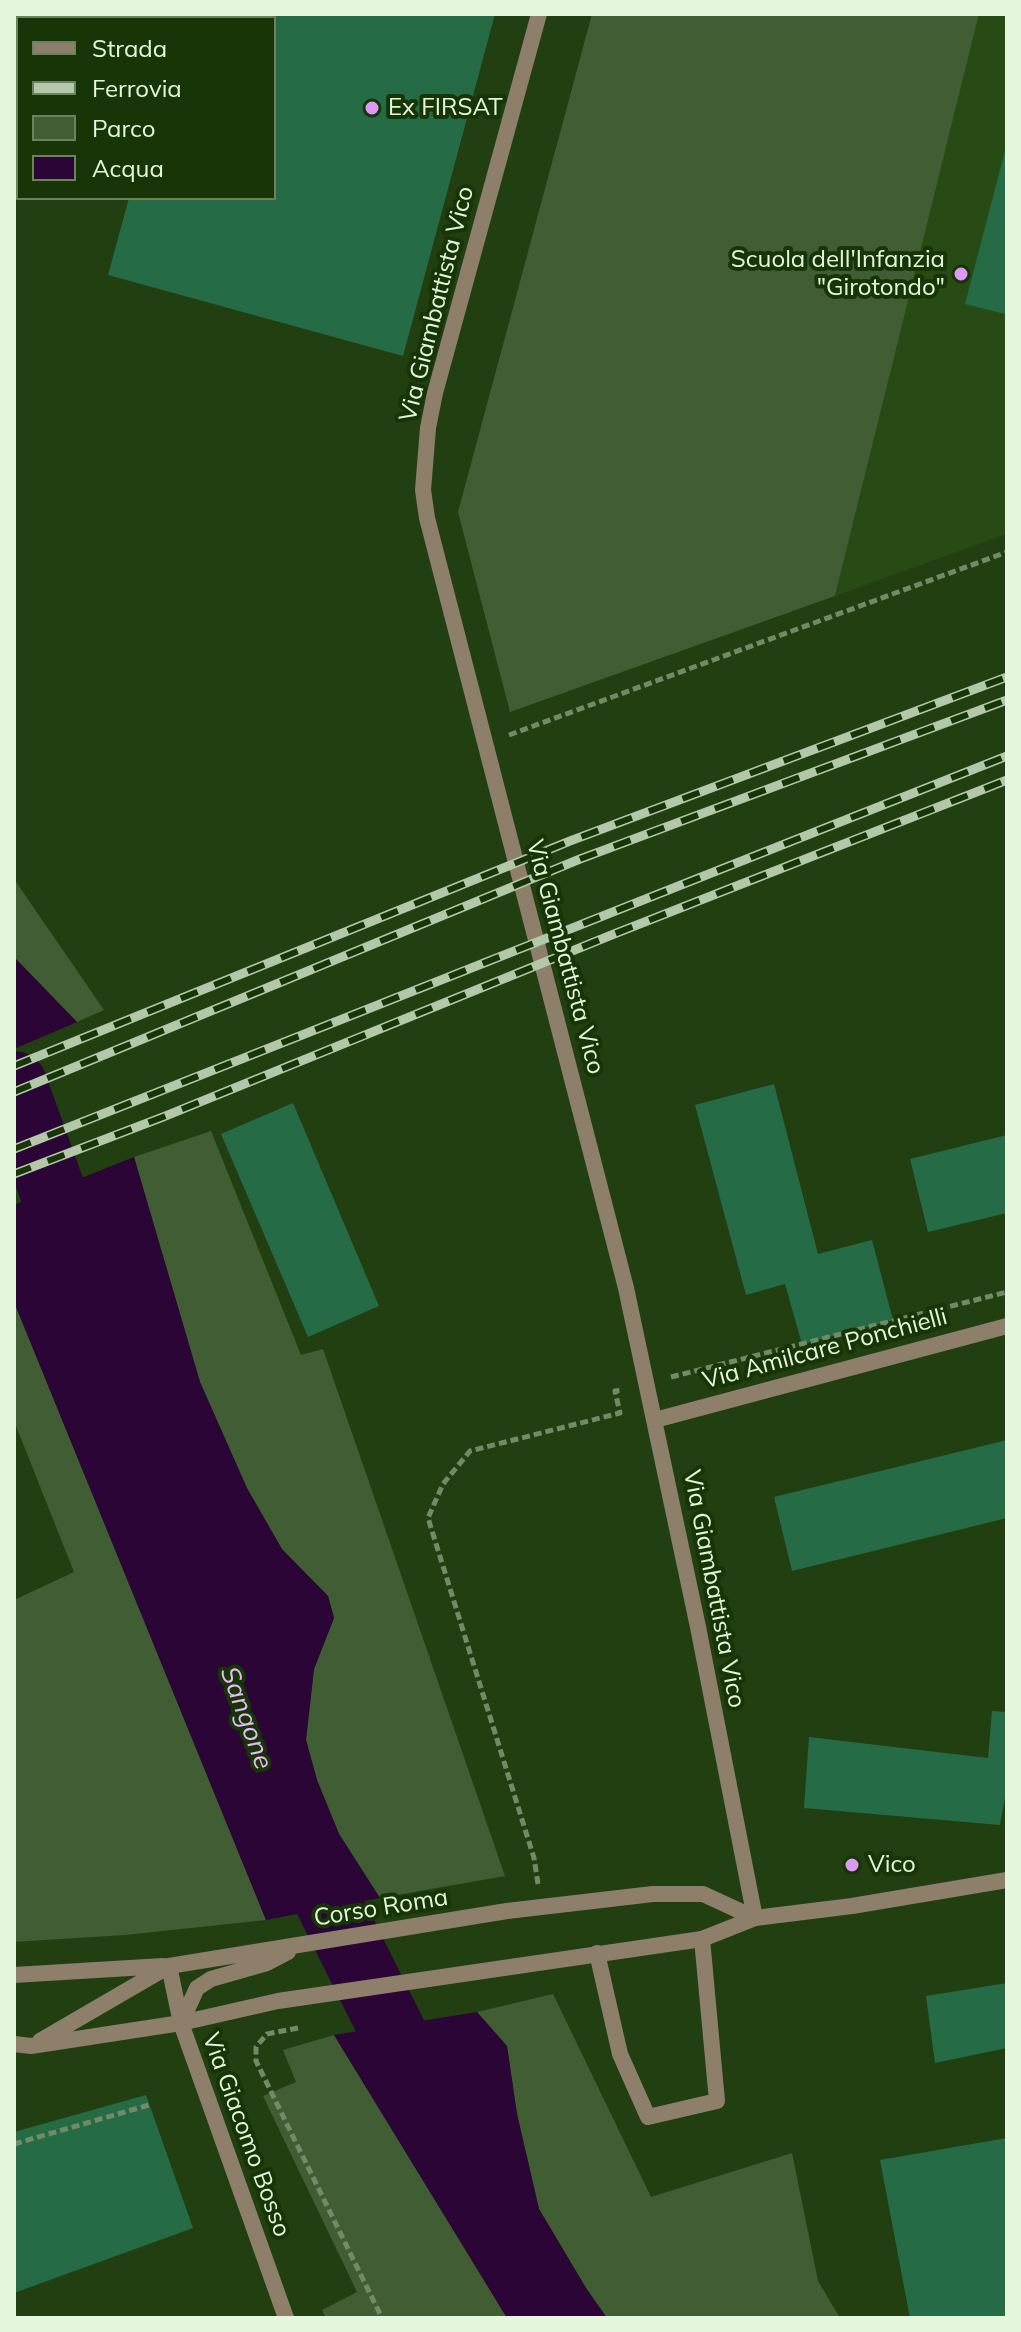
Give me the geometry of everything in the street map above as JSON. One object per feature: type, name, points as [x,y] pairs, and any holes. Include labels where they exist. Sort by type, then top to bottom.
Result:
[{"type":"street","name":"Via Giambattista Vico","points":[[539,14],[435,393],[424,461],[423,490],[427,518],[626,1288],[755,1918]]},
{"type":"street","name":"Via Amilcare Ponchielli","points":[[655,1420],[1007,1326]]},
{"type":"street","name":"Corso Roma","points":[[22,2045],[181,2023],[278,2001],[702,1939],[755,1918],[852,1906],[1007,1880]]},
{"type":"street","name":"Corso Roma","points":[[14,2054],[22,2045],[169,1966],[507,1911],[638,1895],[703,1894],[755,1918]]},
{"type":"street","points":[[597,1953],[620,2054],[648,2117],[717,2101],[702,1939]]},
{"type":"street","points":[[181,2023],[197,1988],[230,1972],[267,1963],[300,1946]]},
{"type":"street","points":[[14,1975],[169,1966]]},
{"type":"street","name":"Via Giacomo Bosso","points":[[169,1966],[181,2023],[286,2318]]},
{"type":"path","points":[[485,743],[1007,552]]},
{"type":"path","points":[[682,1374],[1007,1292]]},
{"type":"path","points":[[534,1858],[428,1518],[443,1484],[470,1451],[620,1413],[615,1391]]},
{"type":"path","points":[[293,2029],[267,2034],[256,2047],[256,2061],[382,2318]]},
{"type":"path","points":[[14,2144],[149,2105]]},
{"type":"shaded area","name":"Scuola dell'Infanzia \"Girotondo\"","points":[[979,14],[1007,14],[1007,534],[835,596]]},
{"type":"green space","points":[[592,14],[979,14],[835,596],[510,712],[458,512]]},
{"type":"green space","points":[[14,879],[104,1010],[77,1022],[14,957]]},
{"type":"green space","points":[[211,1131],[301,1355],[323,1349],[505,1876],[380,1898],[339,1834],[317,1780],[306,1740],[314,1669],[334,1618],[328,1596],[282,1550],[247,1489],[200,1382],[134,1157]]},
{"type":"green space","points":[[14,1302],[266,1920],[125,1935],[14,1942],[14,1600],[74,1572],[14,1421]]},
{"type":"green space","points":[[553,1994],[651,2197],[792,2153],[818,2281],[840,2318],[607,2318],[539,2209],[517,2114],[507,2046],[477,2012]]},
{"type":"green space","points":[[334,2035],[507,2318],[326,2318],[322,2310],[357,2292],[263,2096],[296,2082],[283,2050]]},
{"type":"water","points":[[14,957],[77,1022],[14,1049]]},
{"type":"water","points":[[134,1157],[200,1382],[247,1488],[282,1549],[328,1596],[334,1618],[314,1669],[306,1740],[317,1780],[339,1834],[380,1898],[266,1920],[14,1302],[14,1205]]},
{"type":"water","points":[[477,2012],[507,2046],[517,2114],[539,2209],[607,2318],[507,2318],[334,2035]]},
{"type":"building","points":[[225,14],[233,16],[178,16]]},
{"type":"building","name":"Ex FIRSAT","points":[[495,14],[403,356],[108,275],[128,200],[276,200],[276,16],[273,16]]},
{"type":"building","points":[[1006,147],[1007,308],[1005,314],[965,304]]},
{"type":"building","points":[[774,1084],[818,1254],[872,1240],[893,1320],[802,1344],[785,1284],[746,1295],[695,1105]]},
{"type":"building","points":[[293,1103],[379,1306],[308,1337],[221,1134]]},
{"type":"building","points":[[1007,1135],[1007,1213],[928,1232],[910,1159]]},
{"type":"building","points":[[1007,1440],[1007,1518],[792,1571],[774,1497]]},
{"type":"building","points":[[992,1711],[1007,1712],[1007,1786],[1000,1825],[804,1808],[809,1737],[988,1758]]},
{"type":"building","points":[[1007,1983],[1007,2048],[935,2063],[926,1996]]},
{"type":"building","points":[[146,2095],[193,2228],[14,2293],[14,2132]]},
{"type":"building","points":[[1007,2138],[1007,2318],[910,2318],[880,2160]]},
{"type":"waterway","name":"Sangone","points":[[14,1084],[82,1273]]},
{"type":"waterway","name":"Sangone","points":[[290,1826],[430,2106]]},
{"type":"railway","points":[[14,1066],[570,841],[1007,677]]},
{"type":"railway","points":[[14,1092],[580,859],[1007,700]]},
{"type":"railway","points":[[14,1149],[1007,756]]},
{"type":"railway","points":[[14,1174],[1007,780]]},
{"type":"place","name":"Ex FIRSAT","points":[[372,108]]},
{"type":"place","name":"Scuola dell'Infanzia \"Girotondo\"","points":[[961,274]]},
{"type":"place","name":"Vico","points":[[852,1865]]}]
